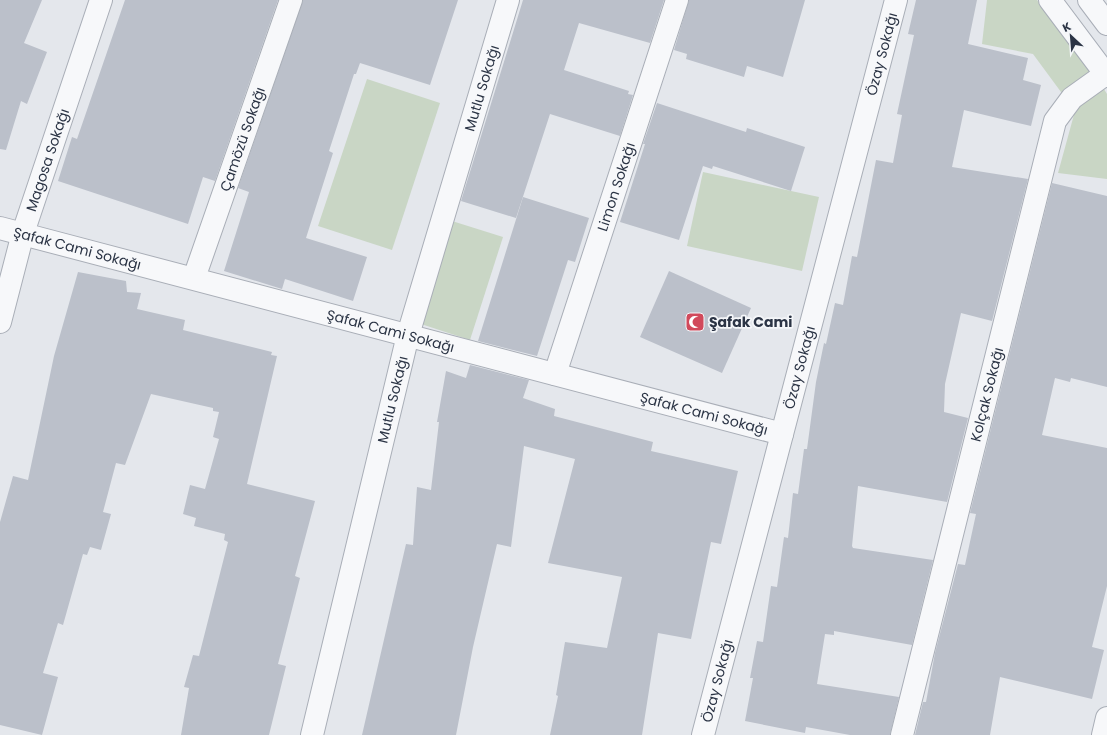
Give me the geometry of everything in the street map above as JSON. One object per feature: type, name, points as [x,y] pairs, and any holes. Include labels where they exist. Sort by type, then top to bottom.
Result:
[{"type":"street","name":"Magosa Sokağı","points":[[0,322],[23,233],[101,0]]},
{"type":"street","name":"Çamözü Sokağı","points":[[194,278],[291,0]]},
{"type":"street","name":"Mutlu Sokağı","points":[[312,735],[408,335],[508,0]]},
{"type":"street","name":"Limon Sokağı","points":[[555,374],[677,0]]},
{"type":"street","name":"Özay Sokağı","points":[[703,735],[896,0]]},
{"type":"street","points":[[1050,0],[1107,74]]},
{"type":"street","points":[[1089,0],[1107,24]]},
{"type":"street","name":"Kolçak Sokağı","points":[[902,735],[1055,121],[1072,98],[1107,74]]},
{"type":"street","name":"Şafak Cami Sokağı","points":[[0,228],[782,434]]},
{"type":"street","points":[[1103,735],[1107,718]]},
{"type":"green space","points":[[987,0],[1037,0],[1092,70],[1107,94],[1107,179],[1058,173],[1075,111],[1033,54],[982,44]]},
{"type":"green space","points":[[367,79],[440,103],[392,250],[318,226]]},
{"type":"green space","points":[[703,172],[819,197],[802,271],[687,246]]},
{"type":"green space","points":[[452,221],[503,237],[470,340],[421,324]]},
{"type":"building","points":[[0,0],[42,0],[24,43],[47,52],[27,104],[21,101],[6,150],[0,149]]},
{"type":"building","points":[[125,0],[278,0],[215,181],[203,177],[188,224],[58,181],[72,137],[77,139]]},
{"type":"building","points":[[303,0],[458,0],[430,85],[360,63],[356,74],[354,74],[329,151],[333,153],[306,238],[367,257],[353,301],[285,279],[282,289],[224,271],[249,192],[238,188]]},
{"type":"building","points":[[523,0],[664,0],[650,43],[579,23],[564,70],[629,91],[628,94],[633,95],[620,136],[550,114],[516,218],[461,201]]},
{"type":"building","points":[[689,0],[805,0],[783,77],[747,66],[744,77],[686,59],[687,54],[674,50]]},
{"type":"building","points":[[916,0],[977,0],[968,44],[1028,58],[1023,80],[1041,85],[1031,126],[964,110],[952,167],[1028,179],[992,321],[961,313],[945,384],[944,412],[968,418],[947,502],[858,486],[853,548],[933,560],[912,645],[834,631],[834,635],[825,634],[817,684],[899,697],[890,735],[850,735],[806,727],[805,733],[745,721],[753,678],[750,678],[757,641],[763,642],[771,586],[777,587],[784,537],[788,538],[793,493],[798,494],[804,449],[807,449],[816,382],[824,343],[826,344],[835,303],[843,305],[852,256],[857,257],[876,160],[893,163],[902,115],[897,114],[914,35],[908,34]]},
{"type":"building","points":[[657,103],[746,132],[747,128],[805,147],[791,191],[713,166],[712,169],[703,166],[679,240],[620,222]]},
{"type":"building","points":[[1052,183],[1107,196],[1107,387],[1071,378],[1070,382],[1055,378],[1042,435],[1107,448],[1107,586],[1092,647],[1104,650],[1092,699],[1000,677],[990,735],[915,735],[923,702],[926,702],[935,653],[958,564],[965,565],[976,514],[970,513]]},
{"type":"building","points":[[523,197],[589,218],[575,262],[568,260],[537,356],[478,341]]},
{"type":"building","name":"Şafak Cami","points":[[669,271],[751,308],[722,373],[640,337]]},
{"type":"building","points":[[78,272],[126,281],[127,292],[141,293],[137,309],[185,320],[183,330],[272,352],[271,355],[277,356],[247,484],[315,501],[295,576],[300,578],[278,664],[286,666],[269,735],[181,735],[189,688],[184,687],[193,655],[199,656],[228,542],[224,540],[225,534],[194,526],[196,518],[183,514],[190,485],[205,489],[219,439],[213,437],[219,412],[213,411],[213,408],[151,394],[125,465],[116,463],[103,512],[111,514],[101,550],[90,547],[87,555],[83,554],[63,625],[58,623],[43,673],[58,677],[42,735],[0,725],[0,522],[13,476],[28,480],[54,356]]},
{"type":"building","points":[[470,365],[529,380],[523,398],[555,409],[554,416],[653,442],[651,451],[738,471],[721,544],[711,542],[691,639],[658,633],[642,735],[550,735],[558,696],[556,695],[565,642],[607,648],[622,577],[548,563],[575,459],[524,446],[511,547],[497,544],[473,647],[456,735],[362,735],[406,544],[413,545],[417,487],[431,490],[439,422],[437,422],[446,371],[466,378]]},
{"type":"place","name":"Şafak Cami","points":[[695,322]]}]
